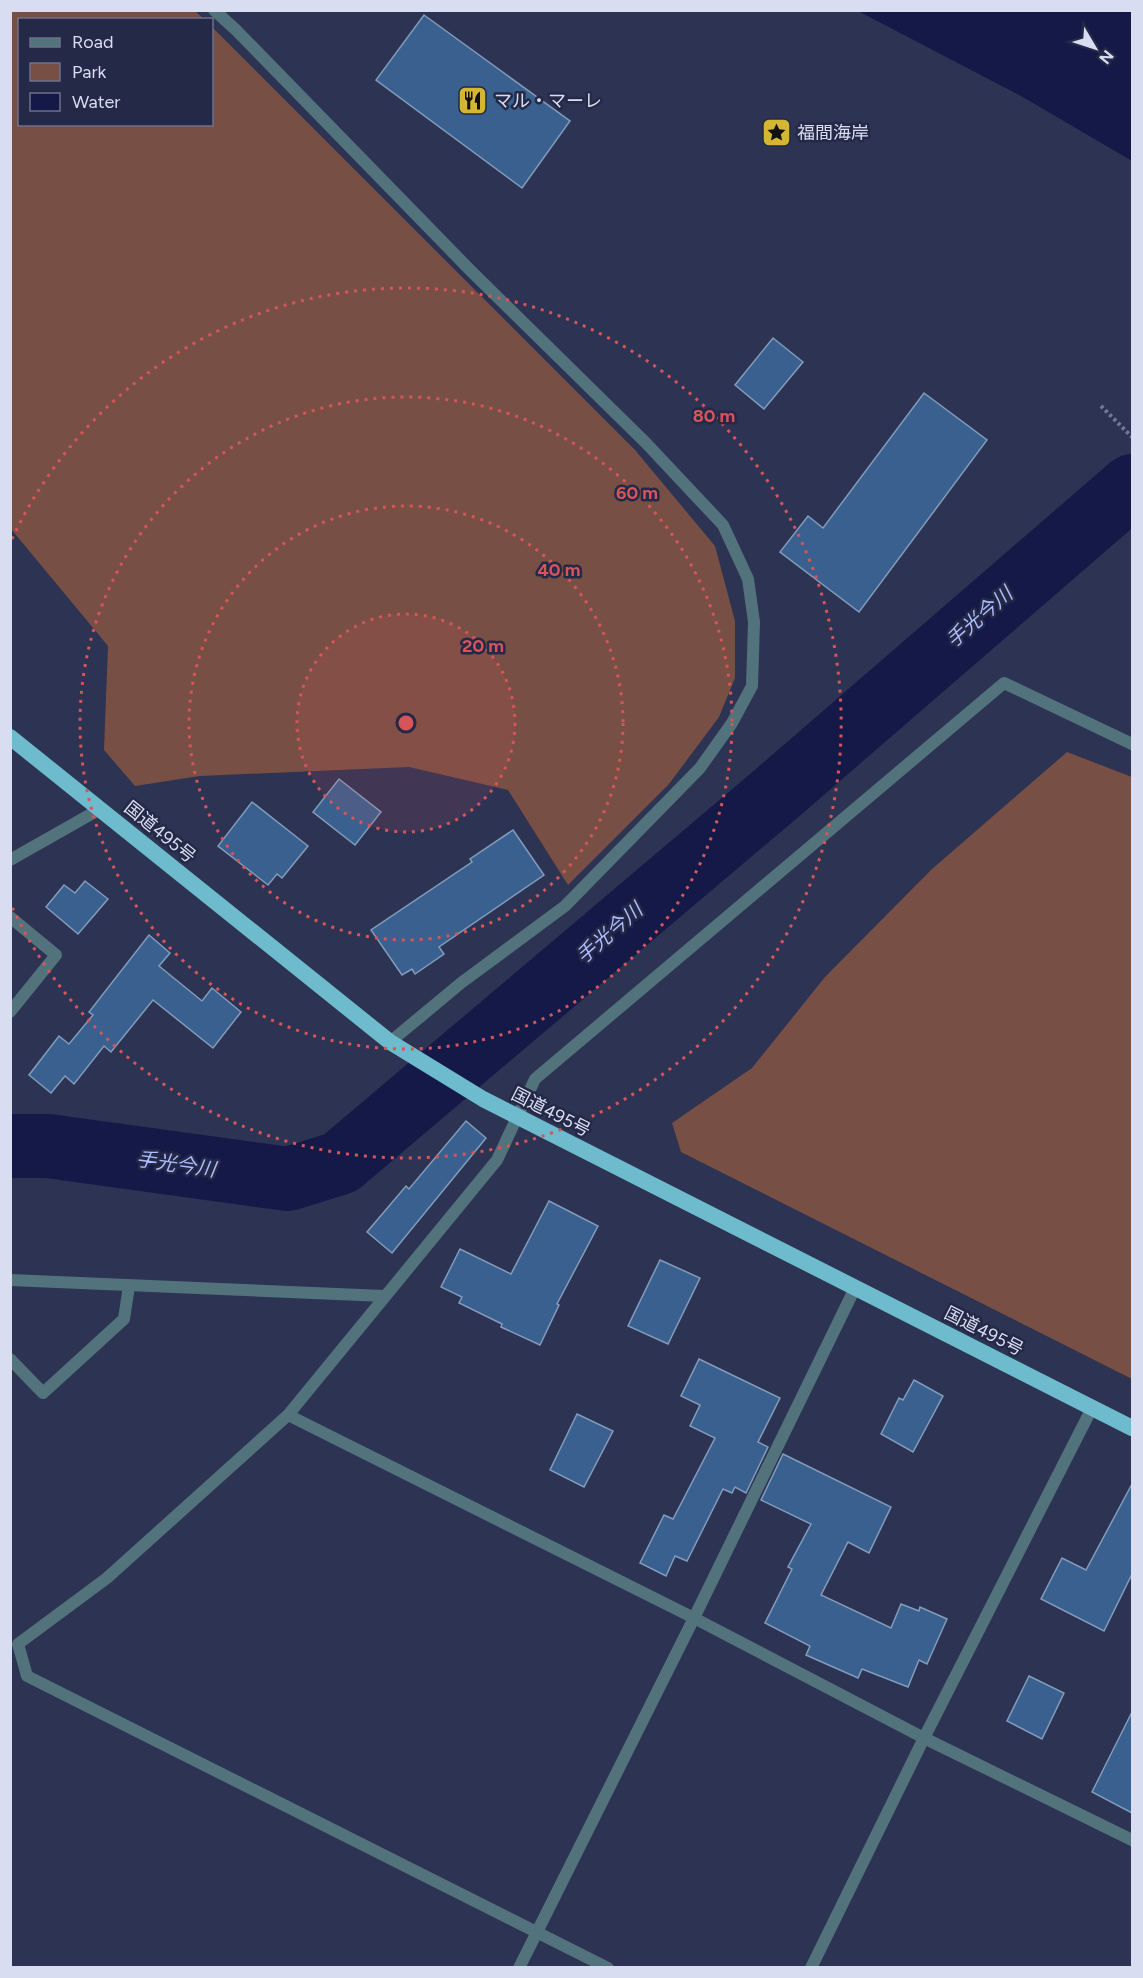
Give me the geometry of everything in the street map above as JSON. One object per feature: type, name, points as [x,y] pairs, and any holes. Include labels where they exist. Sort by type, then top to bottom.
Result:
[{"type":"highway","name":"国道495号","points":[[10,737],[390,1042],[420,1061],[483,1099],[1132,1428]]},
{"type":"street","points":[[214,10],[470,270],[646,442],[723,525],[748,579],[754,622],[752,686],[732,723],[700,768],[565,906],[461,983],[390,1042]]},
{"type":"street","points":[[608,1968],[27,1676],[18,1644],[107,1578],[288,1415],[497,1160],[535,1079],[1004,683],[1132,744]]},
{"type":"street","points":[[10,860],[100,809]]},
{"type":"street","points":[[10,917],[56,955],[10,1012]]},
{"type":"street","points":[[10,1280],[384,1296]]},
{"type":"street","points":[[10,1359],[43,1393],[124,1319],[129,1286]]},
{"type":"street","points":[[519,1968],[694,1618],[855,1288]]},
{"type":"street","points":[[811,1968],[924,1738],[1092,1408]]},
{"type":"street","points":[[288,1415],[694,1618],[924,1738],[1132,1840]]},
{"type":"path","points":[[1101,406],[1132,437]]},
{"type":"green space","points":[[10,11],[195,11],[203,18],[18,18],[18,126],[213,126],[213,28],[635,450],[715,546],[735,621],[735,678],[719,717],[669,784],[568,885],[508,790],[409,767],[200,776],[135,786],[104,750],[108,646],[11,529]]},
{"type":"green space","points":[[1067,752],[1132,777],[1132,1379],[681,1152],[672,1123],[752,1068],[825,977],[932,869]]},
{"type":"water","points":[[858,11],[1132,11],[1132,161],[1021,96]]},
{"type":"building","name":"マル・マーレ","points":[[424,15],[570,121],[522,188],[376,80]]},
{"type":"building","points":[[773,338],[803,362],[764,409],[735,385]]},
{"type":"building","points":[[924,393],[987,440],[859,612],[780,552],[808,516],[823,528]]},
{"type":"building","points":[[339,779],[381,812],[355,845],[313,812]]},
{"type":"building","points":[[252,802],[308,846],[282,878],[277,874],[268,885],[218,846]]},
{"type":"building","points":[[513,830],[544,875],[439,947],[444,954],[415,974],[412,969],[402,975],[371,930],[472,862],[470,859]]},
{"type":"building","points":[[85,881],[108,899],[78,934],[46,907],[64,885],[75,893]]},
{"type":"building","points":[[149,935],[170,953],[159,966],[202,1001],[212,988],[241,1012],[213,1048],[153,1000],[111,1052],[104,1046],[74,1084],[65,1076],[51,1093],[29,1075],[59,1036],[69,1044],[93,1015],[89,1012]]},
{"type":"building","points":[[466,1121],[486,1138],[392,1253],[367,1232],[406,1186],[409,1189]]},
{"type":"building","points":[[549,1201],[598,1226],[557,1304],[559,1305],[540,1345],[501,1327],[502,1324],[459,1303],[462,1297],[441,1287],[460,1249],[511,1274]]},
{"type":"building","points":[[660,1260],[700,1278],[668,1344],[628,1326]]},
{"type":"building","points":[[699,1359],[780,1398],[758,1442],[768,1447],[746,1493],[735,1487],[732,1493],[723,1489],[687,1561],[675,1556],[666,1576],[640,1563],[664,1515],[673,1519],[715,1438],[690,1426],[700,1405],[681,1396]]},
{"type":"building","points":[[914,1380],[943,1396],[913,1452],[881,1434],[899,1398],[903,1400]]},
{"type":"building","points":[[577,1414],[613,1431],[584,1487],[550,1470]]},
{"type":"building","points":[[783,1454],[891,1507],[869,1553],[848,1542],[821,1595],[891,1628],[901,1604],[919,1611],[920,1607],[947,1619],[927,1664],[919,1660],[908,1687],[862,1669],[858,1678],[806,1655],[810,1646],[765,1623],[792,1569],[788,1567],[811,1524],[761,1500]]},
{"type":"building","points":[[1132,1484],[1132,1574],[1104,1631],[1041,1599],[1062,1558],[1086,1570]]},
{"type":"building","points":[[1029,1676],[1064,1693],[1042,1739],[1007,1721]]},
{"type":"building","points":[[1132,1712],[1132,1813],[1092,1792]]},
{"type":"waterway","name":"手光今川","points":[[10,1146],[48,1146],[288,1179],[340,1163],[776,794],[1132,486]]},
{"type":"place","name":"マル・マーレ","points":[[473,101]]},
{"type":"place","name":"福間海岸","points":[[776,133]]}]
